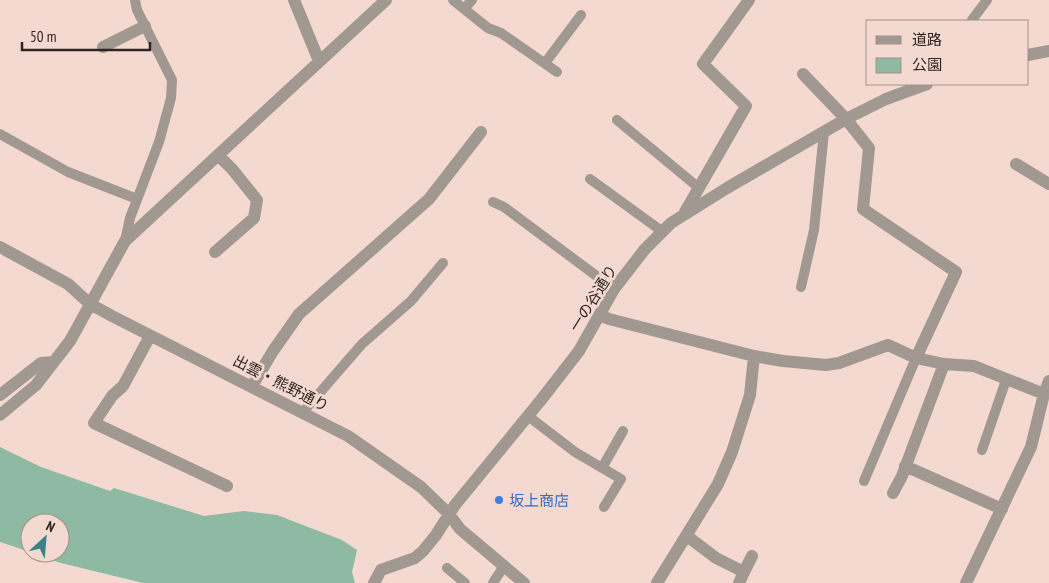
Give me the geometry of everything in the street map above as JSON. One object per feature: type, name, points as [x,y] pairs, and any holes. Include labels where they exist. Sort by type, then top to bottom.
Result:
[{"type":"street","points":[[294,0],[319,61]]},
{"type":"street","points":[[0,415],[36,385],[70,341],[125,241],[386,0]]},
{"type":"street","points":[[684,214],[746,106],[704,64],[749,0]]},
{"type":"street","points":[[103,47],[145,26]]},
{"type":"street","points":[[1029,55],[1049,51]]},
{"type":"street","points":[[803,74],[846,119],[869,148],[863,209],[956,272],[916,358]]},
{"type":"street","name":"一の谷通り","points":[[374,583],[381,570],[415,558],[423,551],[456,505],[579,351],[614,289],[645,249],[663,232],[684,214],[846,119],[886,99],[924,85]]},
{"type":"street","points":[[252,386],[299,314],[429,199],[481,132]]},
{"type":"street","points":[[215,252],[254,218],[257,200],[218,155]]},
{"type":"street","points":[[1016,164],[1049,184]]},
{"type":"street","name":"出雲・熊野通り","points":[[0,247],[68,284],[90,304],[348,436],[421,487],[450,514],[460,529],[524,583]]},
{"type":"street","points":[[600,314],[754,356],[826,365],[838,363],[888,345],[916,358],[944,364],[974,366],[1044,394]]},
{"type":"street","points":[[150,336],[123,386],[112,396],[94,423],[227,486]]},
{"type":"street","points":[[657,583],[718,484],[732,452],[750,395],[754,356]]},
{"type":"street","points":[[0,395],[41,363],[54,362]]},
{"type":"street","points":[[893,493],[906,466],[944,364]]},
{"type":"street","points":[[966,583],[1031,447],[1049,381]]},
{"type":"street","points":[[906,466],[1002,509]]},
{"type":"street","points":[[687,536],[742,577],[752,556]]},
{"type":"lane","points":[[125,241],[130,218],[161,134],[172,98],[172,80],[137,10],[135,0]]},
{"type":"lane","points":[[454,0],[488,28],[501,33],[557,72]]},
{"type":"lane","points":[[464,10],[472,0]]},
{"type":"lane","points":[[972,20],[987,0]]},
{"type":"lane","points":[[545,63],[581,15]]},
{"type":"lane","points":[[617,120],[699,188]]},
{"type":"lane","points":[[801,287],[814,230],[824,132]]},
{"type":"lane","points":[[0,134],[68,172],[138,199]]},
{"type":"lane","points":[[590,179],[663,232]]},
{"type":"lane","points":[[493,202],[504,207],[614,289]]},
{"type":"lane","points":[[303,412],[362,344],[410,301],[443,263]]},
{"type":"lane","points":[[864,481],[916,358]]},
{"type":"lane","points":[[982,450],[1006,380]]},
{"type":"lane","points":[[528,416],[575,452],[621,479],[604,507]]},
{"type":"lane","points":[[602,468],[623,431]]},
{"type":"lane","points":[[493,583],[504,566]]},
{"type":"lane","points":[[447,568],[465,583]]},
{"type":"green space","points":[[0,447],[41,467],[110,491],[114,488],[204,516],[244,511],[277,515],[342,540],[357,550],[352,572],[355,583],[143,583],[61,563],[70,563],[70,513],[20,513],[20,549],[0,542]]},
{"type":"place","name":"坂上商店","points":[[499,500]]}]
